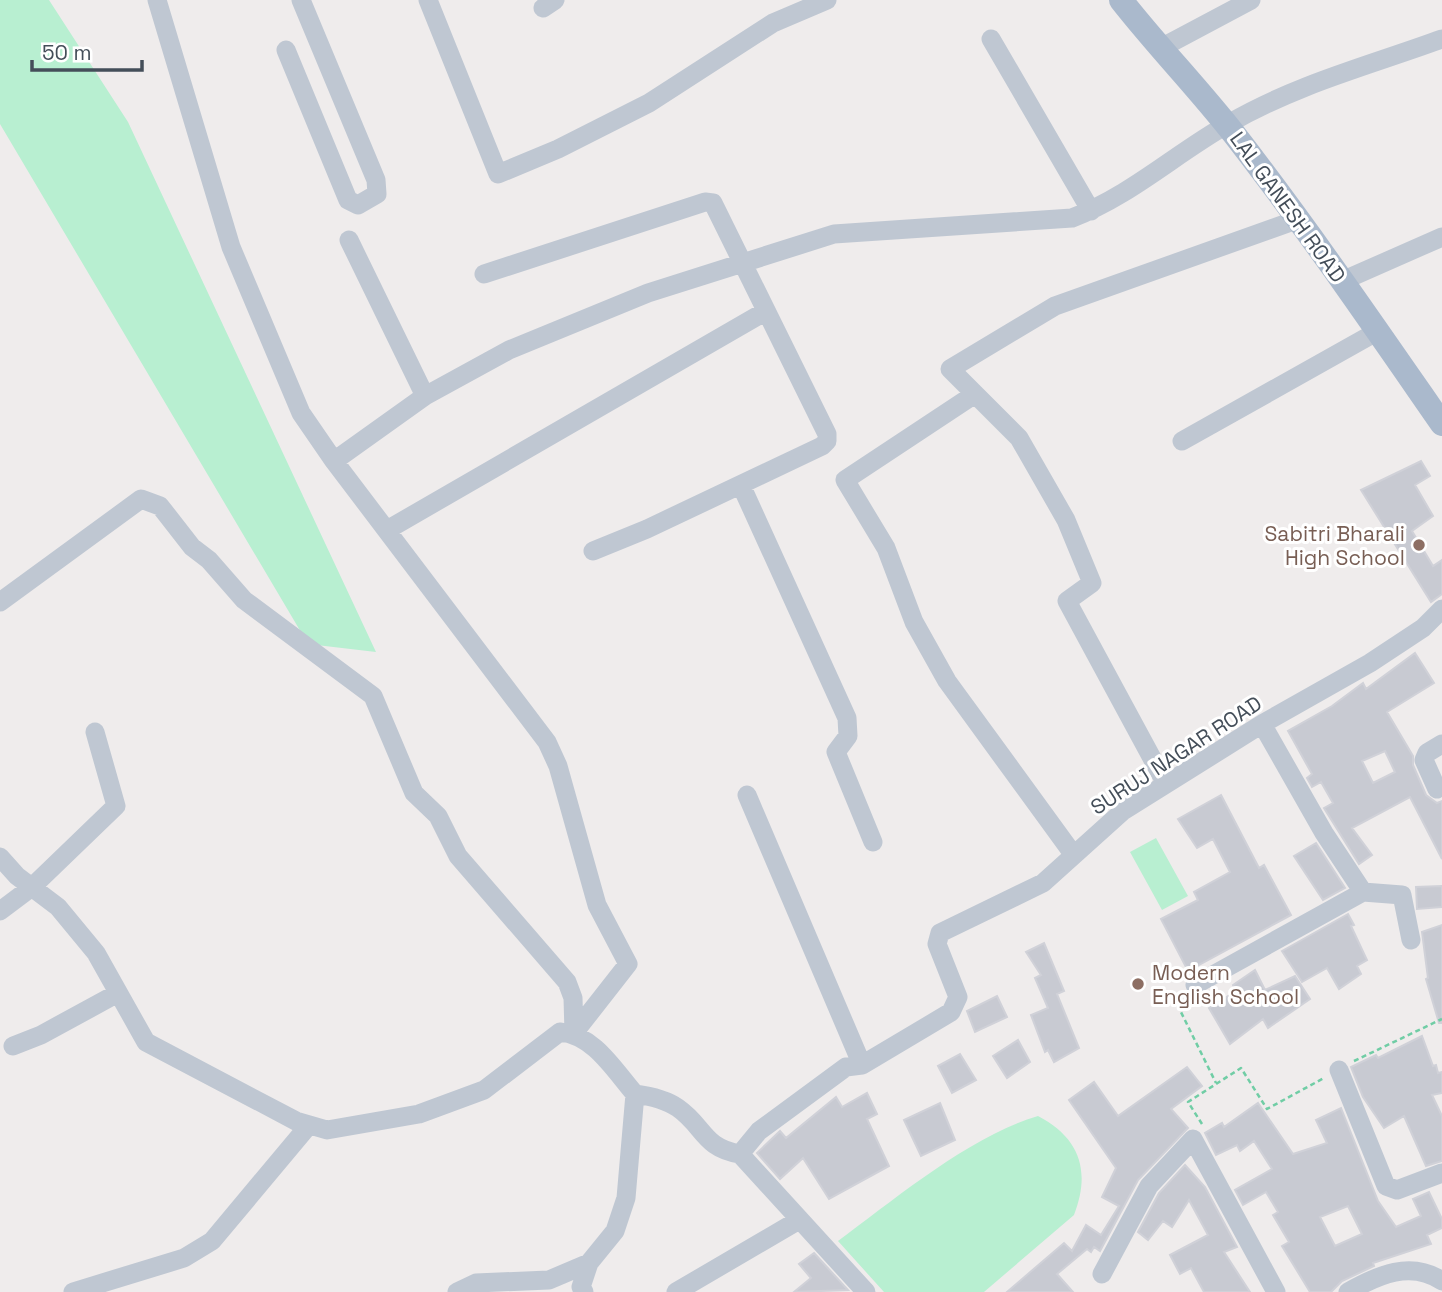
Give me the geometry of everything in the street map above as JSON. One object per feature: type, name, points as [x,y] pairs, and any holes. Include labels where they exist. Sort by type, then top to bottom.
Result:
[{"type":"main road","name":"LAL GANESH ROAD","points":[[1121,0],[1159,49],[1227,125],[1299,219],[1442,424]]},
{"type":"street","points":[[157,0],[231,247],[301,412],[334,461],[547,742],[558,766],[597,905],[628,964],[574,1033]]},
{"type":"street","points":[[286,50],[348,200],[358,205],[377,194],[376,180],[301,0]]},
{"type":"street","points":[[428,0],[498,174],[558,149],[649,103],[773,23],[827,0]]},
{"type":"street","points":[[1159,49],[1251,0]]},
{"type":"street","points":[[334,461],[425,396],[509,350],[648,293],[834,234],[1072,218],[1105,206],[1227,125],[1288,93],[1337,72],[1442,38]]},
{"type":"street","points":[[991,39],[1091,211]]},
{"type":"street","points":[[484,274],[705,202],[713,203],[827,434],[827,442],[741,485],[593,551]]},
{"type":"street","points":[[1166,784],[1067,600],[1092,583],[1066,520],[1019,438],[950,369],[1055,306],[1299,219]]},
{"type":"street","points":[[1342,281],[1442,237]]},
{"type":"street","points":[[349,240],[425,396]]},
{"type":"street","points":[[387,530],[766,311]]},
{"type":"street","points":[[1182,441],[1378,331]]},
{"type":"street","points":[[975,394],[845,480],[886,548],[914,622],[947,681],[1073,854]]},
{"type":"street","points":[[741,485],[848,718],[848,736],[836,752],[873,842]]},
{"type":"street","points":[[0,602],[141,499],[160,506],[192,547],[209,561],[244,600],[373,696],[414,793],[438,816],[458,856],[567,982],[573,998],[574,1033]]},
{"type":"street","name":"SURUJ NAGAR ROAD","points":[[740,1154],[759,1131],[846,1067],[862,1065],[951,1012],[958,997],[937,944],[940,933],[1043,883],[1123,811],[1262,724],[1370,663],[1423,628],[1442,609]]},
{"type":"street","points":[[1262,724],[1324,833],[1363,892]]},
{"type":"street","points":[[0,911],[32,887],[116,806],[95,732]]},
{"type":"street","points":[[1437,789],[1424,760],[1427,753],[1442,744]]},
{"type":"street","points":[[747,794],[862,1065]]},
{"type":"street","points":[[0,857],[58,907],[96,953],[146,1042],[296,1121],[327,1130],[419,1114],[484,1090],[548,1039],[560,1032],[574,1033],[595,1048],[635,1094],[677,1107],[710,1144],[725,1152],[740,1154],[866,1292]]},
{"type":"street","points":[[1195,985],[1363,892],[1402,895],[1410,940]]},
{"type":"street","points":[[13,1046],[41,1035],[118,993]]},
{"type":"street","points":[[1339,1070],[1386,1186],[1397,1190],[1442,1173]]},
{"type":"street","points":[[584,1292],[581,1287],[589,1263],[615,1231],[626,1198],[635,1094]]},
{"type":"street","points":[[73,1292],[184,1258],[212,1241],[309,1125]]},
{"type":"street","points":[[1102,1274],[1149,1186],[1193,1139],[1276,1292]]},
{"type":"street","points":[[676,1292],[799,1220]]},
{"type":"street","points":[[457,1292],[476,1283],[549,1280],[589,1263]]},
{"type":"street","points":[[1348,1292],[1368,1281],[1408,1268],[1432,1274],[1442,1281]]},
{"type":"path","points":[[1195,985],[1174,998],[1216,1083]]},
{"type":"path","points":[[1193,1139],[1204,1128],[1188,1102],[1241,1068],[1267,1109],[1442,1019]]},
{"type":"green space","points":[[0,0],[49,0],[128,122],[376,652],[308,644],[0,124]]},
{"type":"green space","points":[[1156,838],[1188,896],[1162,910],[1130,852]]},
{"type":"green space","points":[[1038,1116],[1064,1135],[1078,1157],[1081,1170],[1079,1199],[1074,1215],[984,1292],[884,1292],[838,1241],[960,1153],[1012,1125]]},
{"type":"building","name":"Sabitri Bharali High School","points":[[1421,461],[1430,476],[1415,485],[1433,516],[1412,531],[1433,566],[1442,560],[1442,594],[1431,602],[1361,490]]},
{"type":"building","points":[[1415,653],[1434,683],[1387,712],[1413,756],[1413,765],[1426,795],[1437,803],[1442,801],[1442,859],[1410,797],[1352,828],[1372,855],[1359,864],[1324,808],[1333,803],[1321,782],[1312,787],[1307,778],[1312,774],[1288,731],[1332,706],[1363,683],[1366,689]],"holes":[[[1385,751],[1395,772],[1373,783],[1362,761]]]},
{"type":"building","points":[[1221,795],[1259,868],[1264,865],[1291,915],[1188,971],[1161,919],[1198,900],[1194,892],[1230,872],[1213,839],[1197,848],[1178,819]]},
{"type":"building","points":[[1316,843],[1345,888],[1323,900],[1294,856]]},
{"type":"building","points":[[1442,886],[1442,907],[1417,909],[1416,887]]},
{"type":"building","points":[[1348,914],[1367,960],[1357,966],[1361,974],[1339,989],[1327,968],[1302,982],[1282,951]]},
{"type":"building","points":[[1442,925],[1442,1023],[1439,1023],[1426,979],[1422,932]]},
{"type":"building","points":[[1044,943],[1064,991],[1057,994],[1079,1048],[1054,1062],[1048,1050],[1045,1052],[1031,1015],[1048,1008],[1035,978],[1041,975],[1026,952]]},
{"type":"building","points":[[1255,970],[1265,990],[1295,976],[1310,999],[1268,1028],[1263,1019],[1230,1044],[1209,1008],[1236,991],[1233,985]]},
{"type":"building","points":[[997,996],[1007,1017],[975,1032],[967,1011]]},
{"type":"building","points":[[1422,1036],[1433,1066],[1436,1065],[1438,1073],[1442,1072],[1442,1093],[1432,1095],[1442,1116],[1442,1161],[1426,1166],[1404,1116],[1384,1128],[1363,1097],[1351,1067],[1376,1055],[1378,1058]]},
{"type":"building","points":[[1018,1040],[1030,1062],[1007,1078],[993,1056]]},
{"type":"building","points":[[960,1054],[976,1080],[952,1093],[938,1066]]},
{"type":"building","points":[[1187,1067],[1202,1086],[1171,1109],[1188,1128],[1138,1180],[1100,1251],[1094,1247],[1091,1252],[1087,1249],[1057,1274],[1073,1292],[1007,1292],[1064,1243],[1072,1251],[1086,1225],[1101,1235],[1119,1206],[1102,1197],[1116,1168],[1069,1100],[1094,1082],[1118,1116]]},
{"type":"building","points":[[867,1093],[877,1114],[867,1119],[889,1166],[829,1199],[803,1158],[780,1179],[757,1153],[780,1131],[786,1138],[836,1097],[842,1107]]},
{"type":"building","points":[[940,1103],[955,1140],[921,1156],[904,1120]]},
{"type":"building","points":[[1258,1103],[1293,1154],[1327,1143],[1316,1120],[1341,1108],[1378,1201],[1396,1227],[1421,1216],[1413,1199],[1429,1192],[1442,1219],[1442,1228],[1427,1235],[1431,1244],[1373,1263],[1374,1266],[1342,1281],[1331,1292],[1310,1292],[1282,1246],[1289,1242],[1273,1215],[1278,1212],[1266,1192],[1243,1205],[1235,1190],[1272,1169],[1254,1141],[1240,1151],[1237,1145],[1216,1155],[1205,1133],[1222,1123],[1224,1127]],"holes":[[[1348,1206],[1362,1234],[1335,1246],[1320,1217]]]},
{"type":"building","points":[[1185,1165],[1205,1187],[1237,1247],[1224,1252],[1250,1292],[1204,1292],[1191,1268],[1180,1274],[1170,1255],[1208,1235],[1189,1200],[1172,1227],[1163,1221],[1148,1240],[1138,1232],[1159,1193]]},
{"type":"building","points":[[814,1253],[848,1290],[794,1292],[811,1278],[799,1264]]},
{"type":"place","name":"Sabitri Bharali High School","points":[[1419,545]]},
{"type":"place","name":"Modern English School","points":[[1138,984]]}]
